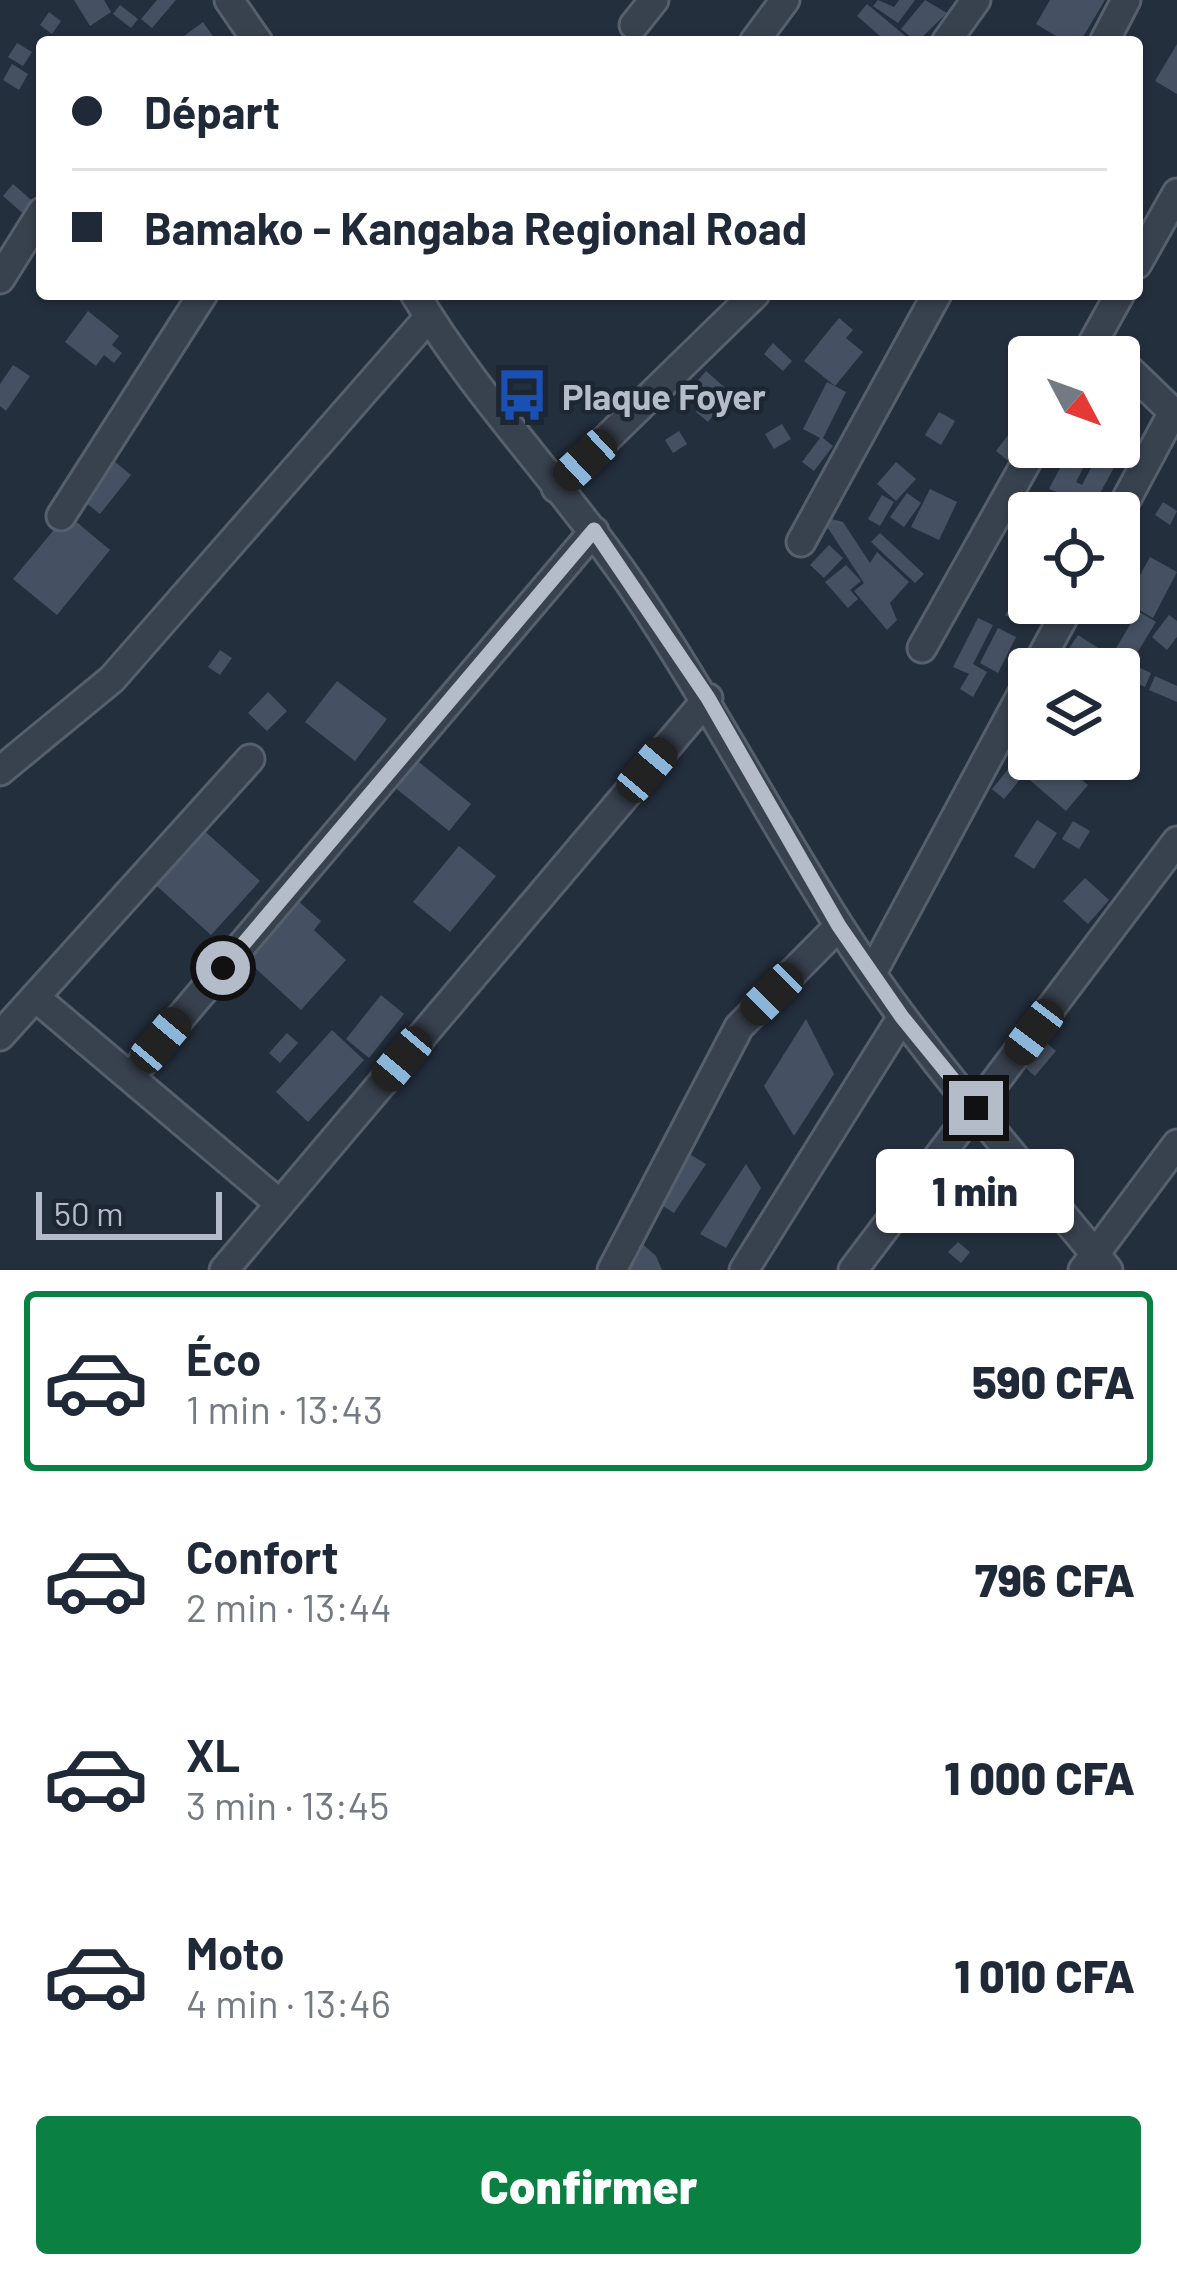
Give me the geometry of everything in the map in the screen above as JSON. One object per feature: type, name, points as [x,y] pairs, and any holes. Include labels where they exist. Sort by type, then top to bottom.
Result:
[{"type":"street","points":[[634,25],[654,0]]},
{"type":"street","points":[[758,36],[785,0]]},
{"type":"street","points":[[950,36],[976,0]]},
{"type":"street","points":[[1107,36],[1126,0]]},
{"type":"street","points":[[233,2],[254,36]]},
{"type":"street","points":[[1143,253],[1177,193]]},
{"type":"street","points":[[0,279],[36,222]]},
{"type":"street","points":[[556,488],[748,300]]},
{"type":"street","points":[[801,542],[934,300]]},
{"type":"street","points":[[1107,336],[1114,300]]},
{"type":"street","points":[[61,516],[189,301]]},
{"type":"street","points":[[0,771],[112,679],[422,306],[556,488],[594,530],[708,698],[839,926],[902,1017],[1096,1265],[1177,1144]]},
{"type":"street","points":[[1131,492],[1174,415],[1140,385]]},
{"type":"street","points":[[922,648],[1023,468]]},
{"type":"street","points":[[130,1077],[594,530]]},
{"type":"street","points":[[224,1270],[708,698]]},
{"type":"street","points":[[872,973],[1008,720]]},
{"type":"street","points":[[0,1036],[250,758]]},
{"type":"street","points":[[853,1270],[1177,841]]},
{"type":"street","points":[[612,1270],[739,1027],[839,926]]},
{"type":"street","points":[[35,997],[280,1204]]},
{"type":"street","points":[[744,1270],[902,1017]]},
{"type":"building","points":[[74,0],[104,0],[111,12],[90,26]]},
{"type":"building","points":[[157,0],[176,0],[152,28],[141,19]]},
{"type":"building","points":[[878,0],[894,7],[899,0],[915,0],[898,23],[873,6]]},
{"type":"building","points":[[925,0],[947,13],[923,36],[910,36],[901,29]]},
{"type":"building","points":[[1050,0],[1105,0],[1084,36],[1056,36],[1036,24]]},
{"type":"building","points":[[867,4],[905,36],[880,36],[857,16]]},
{"type":"building","points":[[120,5],[138,19],[131,28],[113,14]]},
{"type":"building","points":[[49,12],[61,21],[52,34],[40,25]]},
{"type":"building","points":[[203,22],[213,36],[184,36]]},
{"type":"building","points":[[17,43],[32,52],[23,66],[8,57]]},
{"type":"building","points":[[1177,44],[1177,94],[1155,81]]},
{"type":"building","points":[[12,64],[28,74],[19,90],[3,80]]},
{"type":"building","points":[[13,184],[36,206],[27,217],[3,196]]},
{"type":"building","points":[[88,311],[119,336],[112,345],[122,353],[114,363],[104,355],[96,366],[65,342]]},
{"type":"building","points":[[839,318],[853,330],[846,338],[863,352],[835,386],[804,361]]},
{"type":"building","points":[[773,343],[792,361],[783,371],[764,354]]},
{"type":"building","points":[[13,365],[30,376],[6,411],[0,406],[0,384]]},
{"type":"building","points":[[706,371],[731,393],[720,407],[694,385]]},
{"type":"building","points":[[827,382],[846,392],[823,438],[833,446],[814,471],[802,462],[820,438],[803,429]]},
{"type":"building","points":[[706,399],[719,408],[708,422],[696,412]]},
{"type":"building","points":[[939,412],[955,421],[941,445],[925,435]]},
{"type":"building","points":[[782,424],[791,439],[774,449],[765,434]]},
{"type":"building","points":[[679,431],[687,444],[673,453],[665,440]]},
{"type":"building","points":[[1008,435],[1008,461],[996,451]]},
{"type":"building","points":[[108,456],[131,475],[100,514],[77,496]]},
{"type":"building","points":[[896,462],[916,479],[896,501],[877,484]]},
{"type":"building","points":[[1060,468],[1083,468],[1076,482],[1082,485],[1091,468],[1114,468],[1101,492],[1049,489]]},
{"type":"building","points":[[930,489],[957,502],[939,540],[911,527]]},
{"type":"building","points":[[907,493],[921,503],[904,527],[890,517]]},
{"type":"building","points":[[882,495],[894,502],[880,526],[868,519]]},
{"type":"building","points":[[1163,502],[1177,511],[1170,525],[1155,515]]},
{"type":"building","points":[[67,514],[110,550],[57,615],[13,579]]},
{"type":"building","points":[[820,516],[843,522],[870,563],[877,552],[909,582],[890,603],[897,620],[887,630],[854,591],[864,583]]},
{"type":"building","points":[[880,533],[924,574],[915,583],[871,542]]},
{"type":"building","points":[[829,545],[843,558],[824,578],[810,565]]},
{"type":"building","points":[[1150,557],[1177,572],[1153,618],[1140,611],[1140,575]]},
{"type":"building","points":[[846,565],[861,581],[850,590],[858,599],[848,608],[825,582]]},
{"type":"building","points":[[1140,612],[1156,622],[1140,648],[1116,648],[1130,624],[1140,624]]},
{"type":"building","points":[[1169,615],[1177,621],[1177,637],[1167,650],[1152,637]]},
{"type":"building","points":[[978,618],[993,625],[973,664],[987,672],[973,697],[960,689],[969,674],[953,667]]},
{"type":"building","points":[[998,628],[1016,637],[998,673],[980,663]]},
{"type":"building","points":[[1078,635],[1098,648],[1069,648]]},
{"type":"building","points":[[220,650],[232,658],[220,675],[208,667]]},
{"type":"building","points":[[1140,668],[1151,673],[1145,687],[1140,685]]},
{"type":"building","points":[[1155,676],[1177,686],[1177,702],[1149,690]]},
{"type":"building","points":[[337,681],[387,719],[355,761],[305,722]]},
{"type":"building","points":[[268,692],[287,711],[267,731],[248,713]]},
{"type":"building","points":[[415,759],[471,804],[449,831],[393,786]]},
{"type":"building","points":[[1008,769],[1008,780],[1020,780],[1004,799],[992,789]]},
{"type":"building","points":[[1030,780],[1082,780],[1088,785],[1066,811]]},
{"type":"building","points":[[1037,820],[1057,833],[1034,869],[1014,856]]},
{"type":"building","points":[[1073,821],[1090,831],[1079,849],[1062,839]]},
{"type":"building","points":[[198,825],[260,881],[211,935],[149,879]]},
{"type":"building","points":[[459,846],[496,876],[450,932],[413,902]]},
{"type":"building","points":[[1085,878],[1109,900],[1088,924],[1063,901]]},
{"type":"building","points":[[297,900],[321,921],[314,930],[346,960],[301,1010],[244,958]]},
{"type":"building","points":[[381,995],[404,1014],[369,1058],[346,1039]]},
{"type":"building","points":[[806,1019],[834,1074],[794,1136],[764,1086]]},
{"type":"building","points":[[332,1030],[364,1060],[308,1122],[276,1092]]},
{"type":"building","points":[[287,1033],[298,1043],[280,1063],[269,1053]]},
{"type":"building","points":[[1043,1040],[1056,1051],[1035,1076],[1022,1065]]},
{"type":"building","points":[[686,1152],[706,1164],[674,1213],[655,1201]]},
{"type":"building","points":[[746,1164],[761,1188],[726,1248],[700,1234]]},
{"type":"building","points":[[640,1242],[656,1256],[662,1270],[625,1270]]},
{"type":"building","points":[[958,1242],[970,1252],[961,1263],[948,1252]]},
{"type":"place","name":"Plaque Foyer","points":[[522,395]]},
{"type":"route","points":[[223,968],[594,530],[708,698],[839,926],[902,1017],[976,1108]]}]
